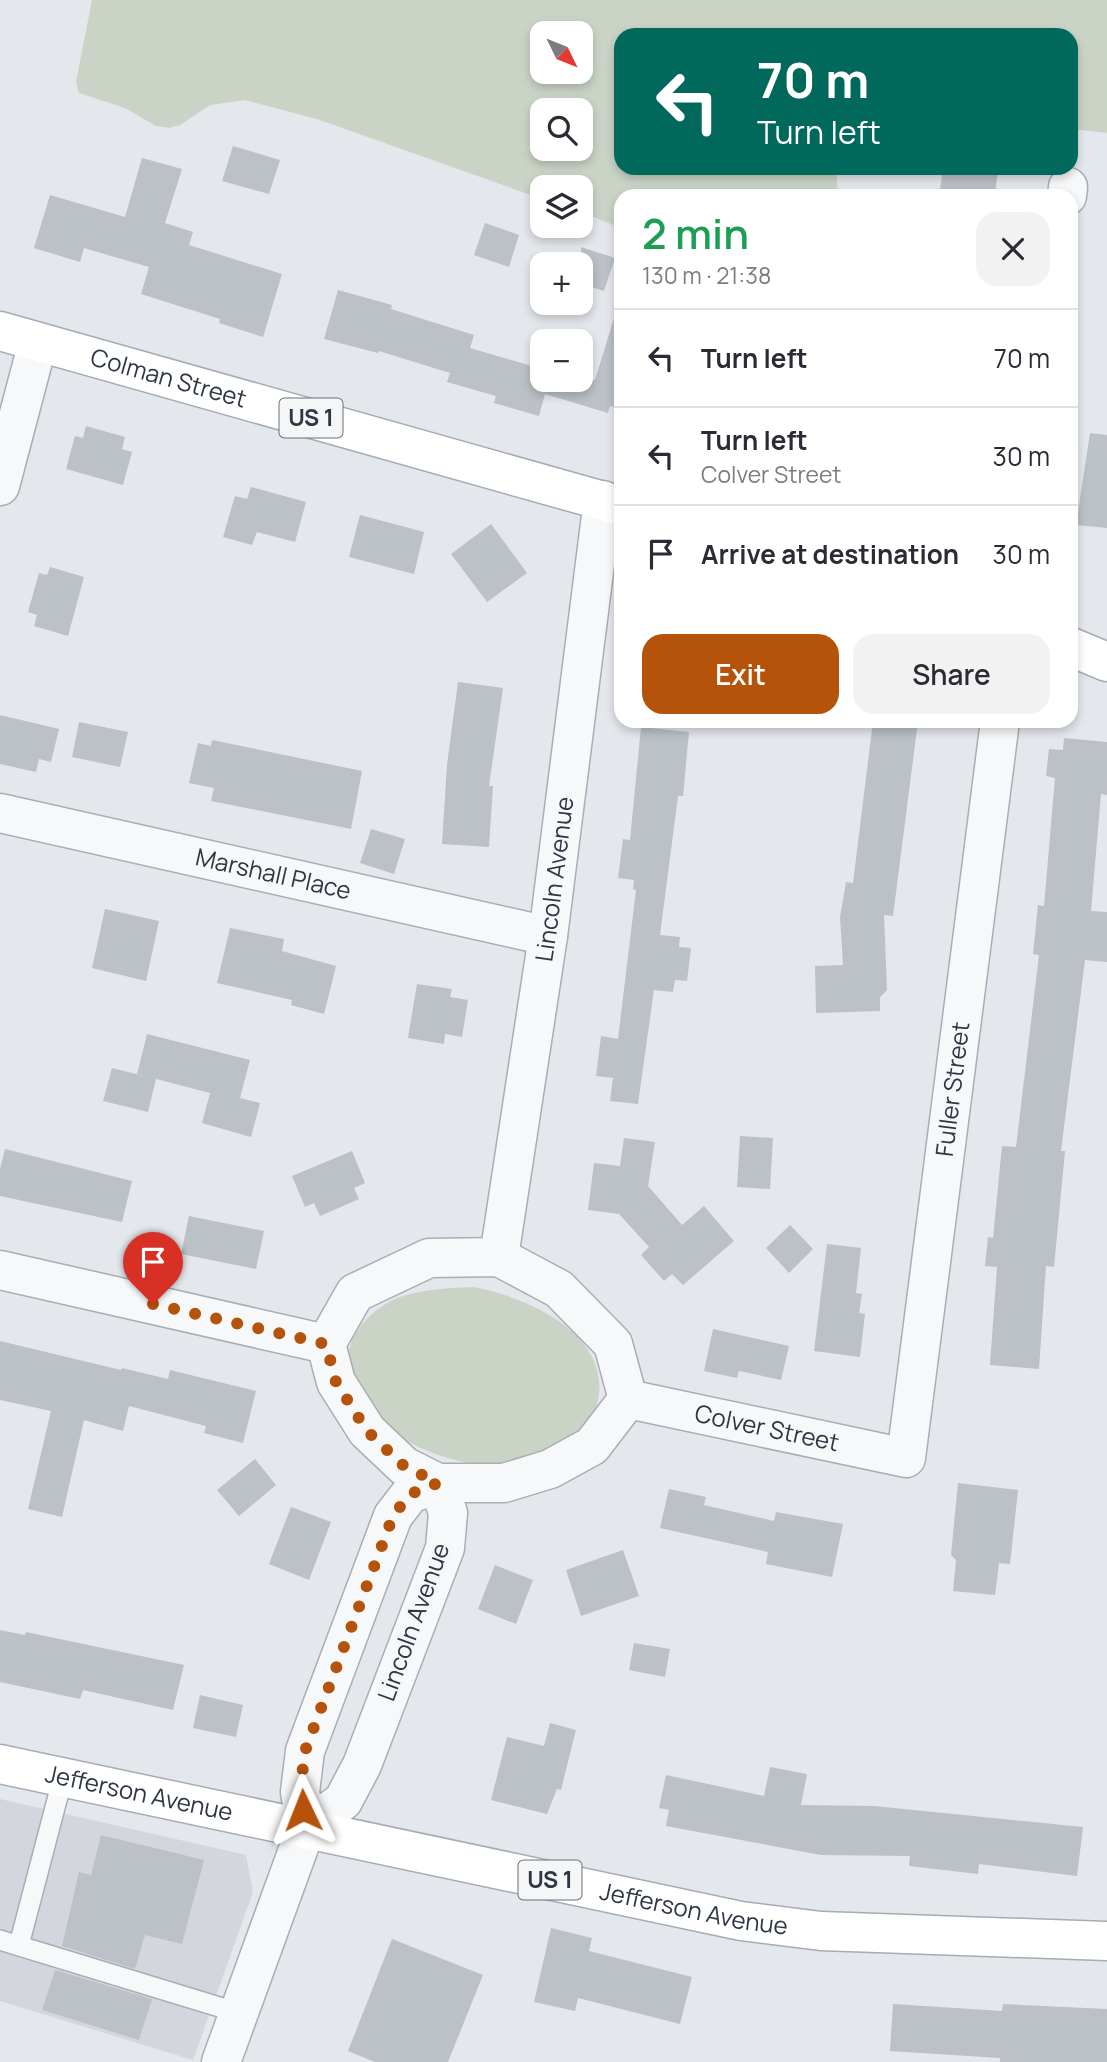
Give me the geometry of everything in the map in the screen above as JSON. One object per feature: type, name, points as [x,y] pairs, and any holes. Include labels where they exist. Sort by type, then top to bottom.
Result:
[{"type":"main road","name":"Colman Street","points":[[0,331],[612,503]]},
{"type":"main road","points":[[1078,650],[1107,662]]},
{"type":"main road","name":"Jefferson Avenue","points":[[0,1764],[741,1921],[821,1931],[1107,1941]]},
{"type":"street","points":[[0,486],[38,342]]},
{"type":"street","name":"Lincoln Avenue","points":[[499,1257],[612,503]]},
{"type":"street","name":"Fuller Street","points":[[906,1458],[999,728]]},
{"type":"street","name":"Marshall Place","points":[[0,813],[548,936]]},
{"type":"street","points":[[221,2062],[306,1828],[300,1791],[305,1751],[393,1516],[410,1494],[438,1483],[504,1483],[550,1469],[592,1446],[628,1399],[613,1344],[559,1289],[499,1257],[429,1258],[355,1293],[326,1344],[336,1382],[367,1431],[404,1466],[438,1483]]},
{"type":"street","points":[[0,1270],[326,1344]]},
{"type":"street","name":"Colver Street","points":[[628,1399],[906,1458]]},
{"type":"street","name":"Lincoln Avenue","points":[[306,1828],[343,1801],[362,1765],[445,1548],[448,1513],[438,1483]]},
{"type":"lane","points":[[19,1945],[62,1777]]},
{"type":"lane","points":[[0,1940],[239,2013]]},
{"type":"shaded area","points":[[0,1799],[246,1855],[253,1892],[193,2060],[0,2001]]},
{"type":"green space","points":[[92,0],[1107,0],[1107,133],[1078,130],[1078,28],[614,28],[614,175],[836,175],[838,189],[614,189],[614,225],[593,217],[593,175],[530,175],[530,195],[317,119],[245,100],[210,105],[180,125],[169,128],[156,126],[125,108],[79,93],[76,82]]},
{"type":"green space","points":[[474,1287],[516,1299],[538,1309],[576,1335],[590,1352],[598,1372],[599,1394],[596,1410],[587,1430],[523,1460],[501,1465],[481,1464],[459,1461],[416,1446],[396,1435],[366,1409],[349,1364],[351,1343],[363,1323],[390,1301],[409,1294]]},
{"type":"building","points":[[233,146],[280,160],[269,194],[222,181]]},
{"type":"building","points":[[142,158],[182,169],[165,223],[193,232],[189,245],[282,274],[263,337],[219,323],[220,319],[141,294],[149,267],[84,248],[80,262],[34,248],[50,195],[125,217]]},
{"type":"building","points":[[942,175],[997,175],[996,189],[940,189]]},
{"type":"building","points":[[485,223],[519,235],[509,267],[474,255]]},
{"type":"building","points":[[581,247],[614,258],[604,291],[593,288],[593,252],[581,252]]},
{"type":"building","points":[[338,290],[392,305],[391,309],[474,335],[470,348],[530,366],[530,392],[593,392],[593,380],[614,318],[614,407],[610,406],[608,413],[545,394],[539,416],[494,403],[496,396],[447,382],[450,373],[379,351],[378,353],[324,339]]},
{"type":"building","points":[[86,426],[125,437],[122,449],[132,452],[123,485],[66,469],[75,436],[83,438]]},
{"type":"building","points":[[1090,433],[1107,435],[1107,528],[1078,525]]},
{"type":"building","points":[[251,487],[306,502],[295,542],[257,532],[252,545],[223,537],[235,496],[247,499]]},
{"type":"building","points":[[360,515],[424,532],[414,574],[349,557]]},
{"type":"building","points":[[491,524],[527,573],[487,602],[451,554]]},
{"type":"building","points":[[50,567],[84,577],[68,636],[34,626],[37,615],[28,612],[39,573],[47,575]]},
{"type":"building","points":[[458,682],[503,688],[489,786],[493,786],[489,847],[442,844],[447,765]]},
{"type":"building","points":[[0,715],[59,729],[51,762],[39,759],[36,772],[0,764]]},
{"type":"building","points":[[79,722],[128,732],[120,767],[72,757]]},
{"type":"building","points":[[641,728],[689,732],[683,796],[678,796],[660,935],[680,937],[679,947],[691,948],[687,981],[675,980],[673,992],[654,990],[638,1104],[610,1101],[613,1078],[596,1076],[601,1036],[618,1039],[636,890],[633,889],[634,880],[618,878],[623,839],[630,840]]},
{"type":"building","points":[[872,728],[917,728],[893,916],[884,915],[887,990],[880,997],[880,1011],[816,1013],[815,966],[843,965],[840,917],[846,882],[853,883]]},
{"type":"building","points":[[1064,738],[1107,742],[1107,795],[1101,794],[1091,911],[1107,912],[1107,962],[1085,960],[1061,1151],[1065,1151],[1054,1267],[1046,1266],[1039,1369],[990,1365],[997,1267],[985,1266],[988,1237],[993,1238],[1002,1146],[1016,1147],[1039,955],[1033,954],[1038,905],[1044,906],[1055,778],[1046,776],[1049,749],[1063,750]]},
{"type":"building","points":[[212,740],[362,771],[351,829],[211,801],[214,788],[189,783],[198,743],[211,746]]},
{"type":"building","points":[[371,829],[405,839],[394,874],[360,863]]},
{"type":"building","points":[[105,909],[159,921],[146,981],[92,968]]},
{"type":"building","points":[[230,928],[284,939],[282,951],[336,966],[324,1014],[291,1005],[292,1000],[217,983]]},
{"type":"building","points":[[417,984],[452,989],[450,997],[468,1000],[462,1037],[445,1034],[444,1044],[408,1038]]},
{"type":"building","points":[[147,1034],[250,1060],[240,1098],[260,1103],[251,1137],[202,1123],[210,1093],[137,1074]]},
{"type":"building","points":[[112,1068],[156,1079],[148,1112],[103,1101]]},
{"type":"building","points":[[740,1136],[773,1138],[770,1189],[737,1187]]},
{"type":"building","points":[[624,1138],[655,1142],[648,1186],[682,1225],[704,1206],[734,1241],[683,1285],[672,1274],[664,1281],[641,1255],[649,1247],[619,1214],[588,1210],[594,1163],[620,1166]]},
{"type":"building","points":[[5,1149],[132,1181],[122,1222],[0,1196],[0,1169]]},
{"type":"building","points":[[352,1151],[365,1183],[354,1188],[359,1199],[320,1216],[314,1203],[305,1207],[292,1176]]},
{"type":"building","points":[[189,1216],[264,1231],[256,1269],[181,1254]]},
{"type":"building","points":[[790,1225],[813,1249],[789,1273],[766,1248]]},
{"type":"building","points":[[827,1244],[861,1248],[856,1293],[862,1294],[859,1313],[865,1314],[860,1357],[814,1351]]},
{"type":"building","points":[[713,1329],[789,1346],[781,1380],[739,1371],[737,1378],[704,1371]]},
{"type":"building","points":[[0,1341],[121,1370],[122,1368],[168,1379],[170,1370],[256,1391],[243,1443],[204,1433],[206,1426],[129,1406],[123,1431],[84,1420],[62,1517],[28,1509],[51,1411],[0,1400]]},
{"type":"building","points":[[255,1459],[276,1485],[239,1516],[217,1490]]},
{"type":"building","points":[[958,1483],[1018,1490],[1010,1564],[999,1563],[995,1595],[953,1591],[956,1560],[951,1555]]},
{"type":"building","points":[[669,1489],[706,1497],[704,1505],[774,1521],[776,1512],[843,1524],[832,1577],[766,1564],[768,1552],[660,1528]]},
{"type":"building","points":[[291,1507],[331,1522],[309,1580],[269,1564]]},
{"type":"building","points":[[623,1550],[639,1596],[581,1616],[566,1570]]},
{"type":"building","points":[[495,1565],[533,1580],[516,1624],[478,1609]]},
{"type":"building","points":[[0,1630],[25,1635],[26,1632],[184,1665],[173,1710],[83,1690],[80,1699],[0,1682]]},
{"type":"building","points":[[634,1643],[670,1649],[665,1677],[629,1670]]},
{"type":"building","points":[[200,1695],[243,1705],[236,1737],[193,1728]]},
{"type":"building","points":[[550,1723],[576,1730],[561,1790],[557,1789],[547,1814],[491,1800],[507,1737],[544,1746]]},
{"type":"building","points":[[770,1767],[807,1774],[801,1805],[874,1806],[1083,1827],[1077,1876],[979,1864],[978,1874],[909,1866],[910,1856],[821,1855],[666,1826],[669,1810],[659,1808],[666,1775],[764,1796]]},
{"type":"building","points":[[101,1835],[204,1860],[182,1944],[145,1935],[135,1969],[62,1946],[79,1872],[91,1875]]},
{"type":"building","points":[[551,1928],[592,1938],[589,1951],[692,1977],[680,2024],[578,1998],[575,2011],[534,2002]]},
{"type":"building","points":[[392,1939],[483,1975],[448,2062],[375,2062],[348,2051]]},
{"type":"building","points":[[55,1970],[152,1999],[139,2040],[42,2010]]},
{"type":"building","points":[[893,2004],[1002,2011],[1003,2004],[1107,2009],[1107,2062],[1000,2062],[1000,2058],[890,2051]]},
{"type":"route","points":[[153,1304],[326,1344],[336,1382],[367,1431],[404,1466],[438,1483],[410,1494],[393,1516],[305,1751],[300,1791],[303,1810]]}]
